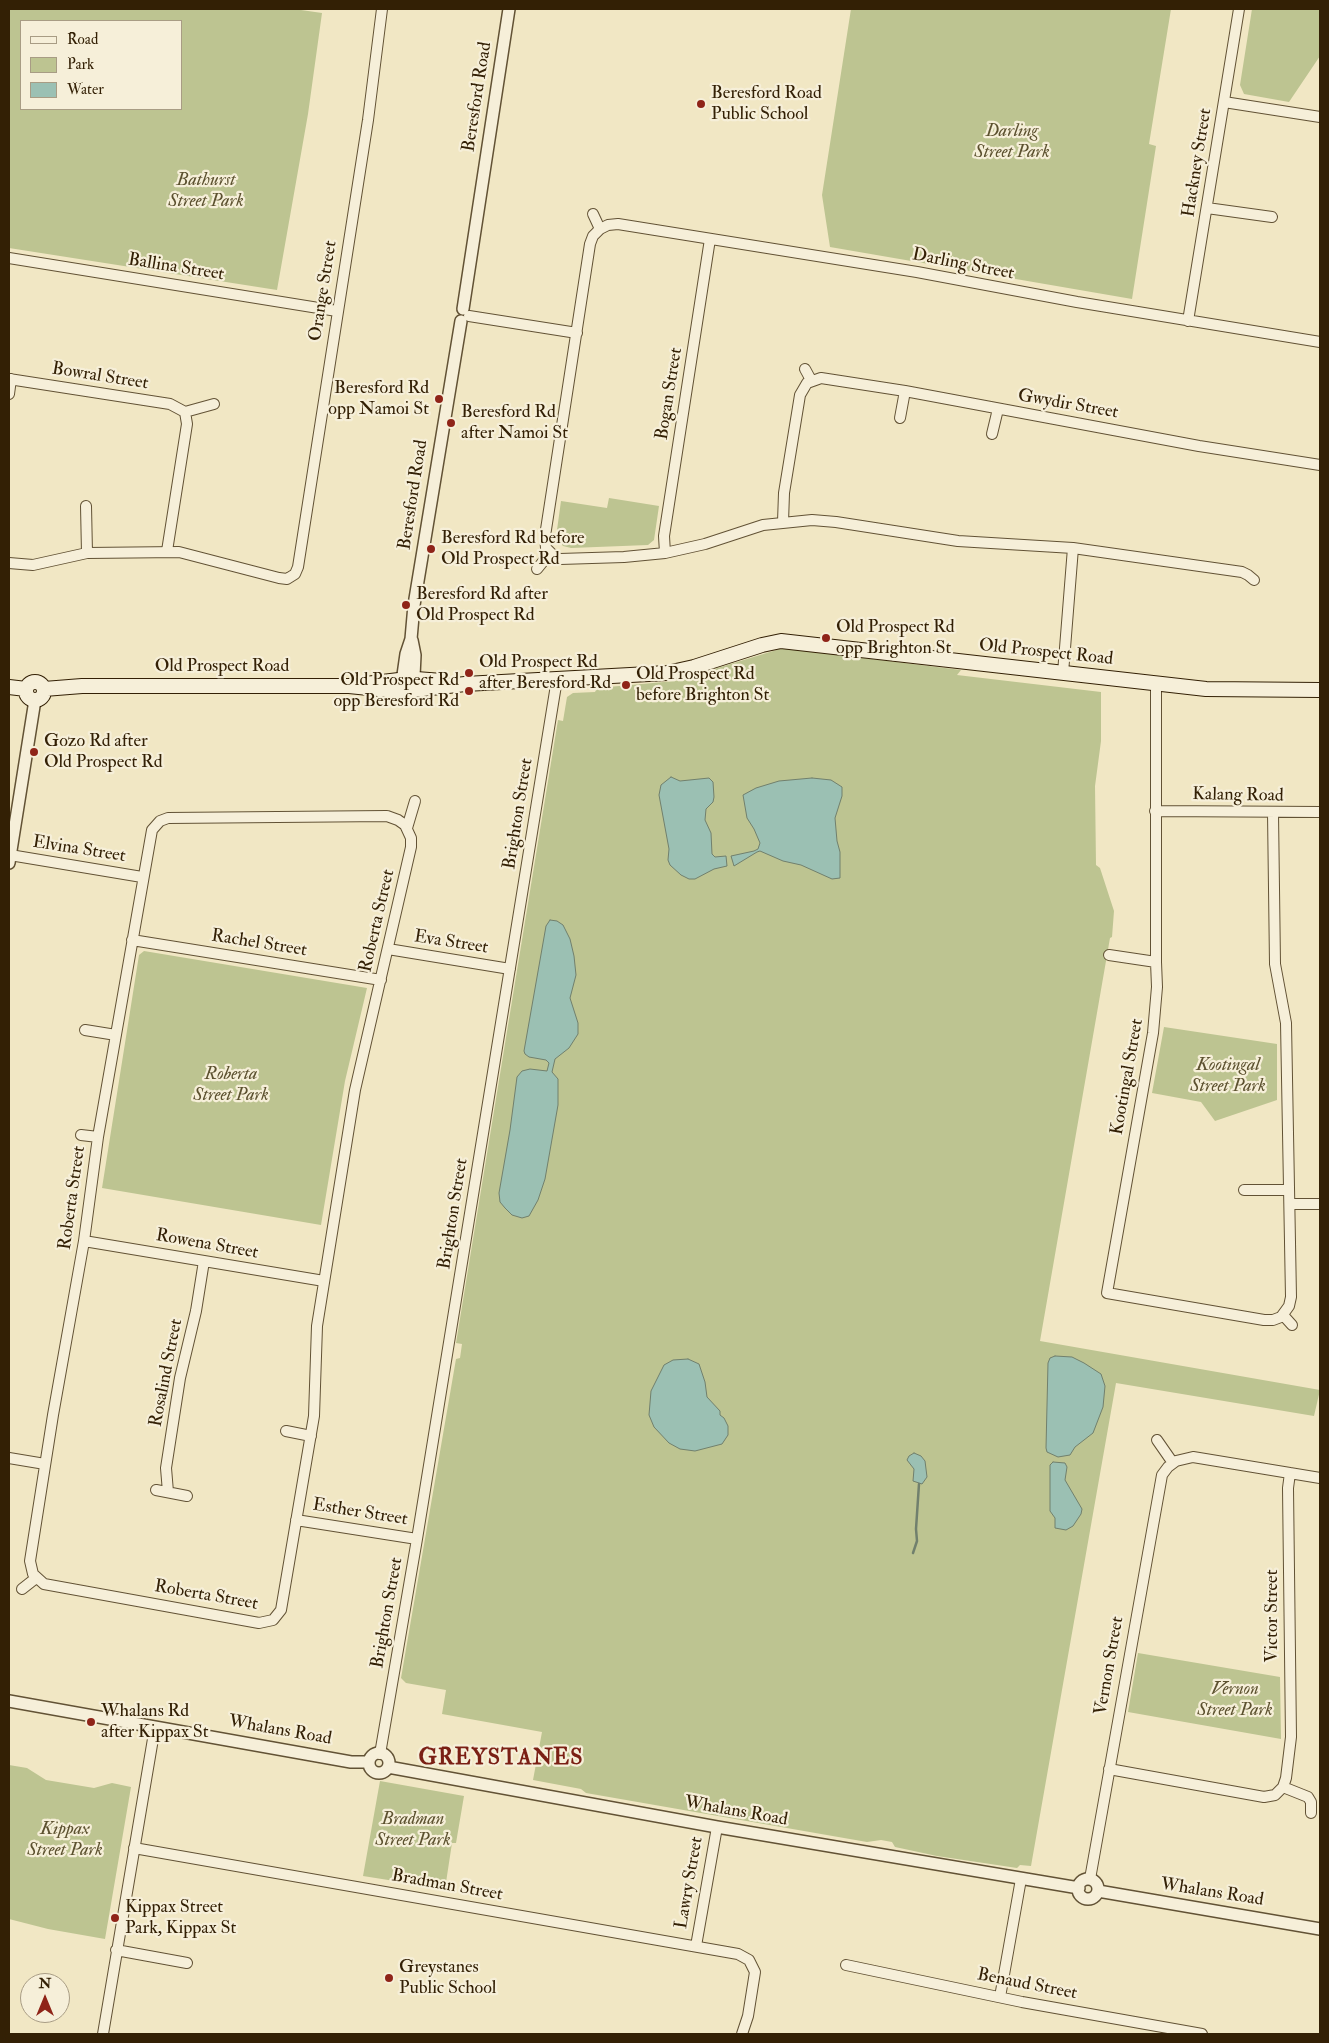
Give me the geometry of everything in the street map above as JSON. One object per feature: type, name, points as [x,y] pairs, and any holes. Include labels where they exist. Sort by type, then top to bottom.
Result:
[{"type":"main road","name":"Old Prospect Road","points":[[30,694],[29,684],[35,682],[41,684],[44,689],[82,686],[348,686],[408,682],[465,684],[667,673],[694,667],[762,645],[781,641],[1225,691],[1320,690]]},
{"type":"main road","points":[[9,687],[30,694]]},
{"type":"street","name":"Orange Street","points":[[9,562],[33,565],[87,553],[188,553],[280,578],[293,579],[298,566],[368,120],[382,9]]},
{"type":"street","name":"Beresford Road","points":[[408,682],[406,654],[412,638],[414,605],[464,316],[509,9]]},
{"type":"street","name":"Hackney Street","points":[[1188,321],[1238,9]]},
{"type":"street","points":[[1224,102],[1320,117]]},
{"type":"street","points":[[1207,208],[1272,217]]},
{"type":"street","points":[[593,214],[600,229],[590,244],[545,536],[546,545],[550,553],[560,559],[632,557],[665,553],[690,548],[753,528],[783,522],[826,521],[948,540],[1073,548],[1242,572],[1248,574],[1254,580]]},
{"type":"street","name":"Darling Street","points":[[600,229],[608,225],[618,224],[916,272],[1188,321],[1320,342]]},
{"type":"street","name":"Bogan Street","points":[[665,553],[664,536],[710,239]]},
{"type":"street","name":"Ballina Street","points":[[9,258],[337,311]]},
{"type":"street","points":[[464,316],[577,333]]},
{"type":"street","points":[[783,522],[784,493],[800,395],[804,386],[811,380],[805,369]]},
{"type":"street","name":"Gwydir Street","points":[[811,380],[826,378],[905,391],[1199,446],[1320,464]]},
{"type":"street","points":[[9,394],[10,379]]},
{"type":"street","name":"Bowral Street","points":[[10,379],[170,404],[185,412]]},
{"type":"street","points":[[900,418],[905,391]]},
{"type":"street","points":[[168,552],[187,424],[185,412],[214,404]]},
{"type":"street","points":[[992,434],[998,409]]},
{"type":"street","points":[[86,506],[87,553]]},
{"type":"street","points":[[1063,674],[1073,548]]},
{"type":"street","points":[[537,570],[550,553]]},
{"type":"street","name":"Brighton Street","points":[[380,1754],[558,679]]},
{"type":"street","name":"Kootingal Street","points":[[1156,684],[1157,987],[1153,1033],[1108,1294],[1264,1320],[1273,1320],[1283,1315]]},
{"type":"street","points":[[9,859],[30,694]]},
{"type":"street","name":"Roberta Street","points":[[407,828],[415,801]]},
{"type":"street","name":"Kalang Road","points":[[1155,811],[1320,812]]},
{"type":"street","points":[[1273,812],[1275,964],[1286,1023],[1290,1204],[1291,1297],[1289,1306],[1283,1315],[1292,1325]]},
{"type":"street","name":"Roberta Street","points":[[387,816],[398,820],[407,828],[411,838],[411,847],[355,1090],[317,1326],[315,1411],[283,1605],[279,1615],[269,1622],[259,1623],[166,1605],[48,1586],[36,1578],[31,1571],[30,1561],[84,1241],[98,1137],[142,877],[154,821],[168,818],[387,816]]},
{"type":"street","name":"Elvina Street","points":[[9,859],[142,877]]},
{"type":"street","name":"Rachel Street","points":[[132,940],[380,980]]},
{"type":"street","name":"Eva Street","points":[[388,949],[510,969]]},
{"type":"street","points":[[1109,955],[1156,962]]},
{"type":"street","points":[[85,1030],[116,1035]]},
{"type":"street","points":[[81,1135],[98,1137]]},
{"type":"street","points":[[1244,1190],[1289,1190]]},
{"type":"street","points":[[1290,1204],[1320,1204]]},
{"type":"street","name":"Rowena Street","points":[[84,1241],[324,1281]]},
{"type":"street","name":"Rosalind Street","points":[[168,1492],[166,1468],[180,1378],[196,1311],[204,1261]]},
{"type":"street","points":[[286,1432],[311,1436]]},
{"type":"street","points":[[1157,1440],[1173,1464],[1186,1458],[1201,1457],[1320,1478]]},
{"type":"street","points":[[9,1458],[45,1464]]},
{"type":"street","name":"Vernon Street","points":[[1090,1879],[1160,1481],[1164,1471],[1173,1464]]},
{"type":"street","name":"Victor Street","points":[[1283,1788],[1291,1738],[1288,1498],[1290,1473]]},
{"type":"street","points":[[156,1490],[187,1496]]},
{"type":"street","name":"Esther Street","points":[[296,1520],[417,1539]]},
{"type":"street","points":[[22,1589],[36,1578]]},
{"type":"street","name":"Whalans Road","points":[[9,1701],[351,1762],[369,1762]]},
{"type":"street","points":[[103,2034],[155,1727]]},
{"type":"street","points":[[380,1754],[387,1759],[388,1767],[382,1773],[376,1773],[371,1769],[369,1762],[373,1755],[380,1754]]},
{"type":"street","name":"Whalans Road","points":[[388,1767],[717,1827],[1078,1888]]},
{"type":"street","points":[[1109,1770],[1264,1797],[1275,1795],[1283,1788],[1308,1797],[1311,1802],[1311,1813]]},
{"type":"street","name":"Lawry Street","points":[[696,1946],[717,1827]]},
{"type":"street","name":"Bradman Street","points":[[134,1848],[738,1954],[754,1962],[755,1974],[748,2016],[742,2034]]},
{"type":"street","points":[[1000,1997],[1021,1879]]},
{"type":"street","points":[[1090,1879],[1096,1883],[1098,1891],[1094,1896],[1088,1898],[1082,1896],[1078,1888],[1083,1881],[1090,1879]]},
{"type":"street","name":"Whalans Road","points":[[1098,1891],[1320,1929]]},
{"type":"street","points":[[116,1950],[187,1963]]},
{"type":"street","name":"Benaud Street","points":[[846,1965],[1000,1997],[1202,2034]]},
{"type":"green space","name":"Bathurst Street Park","points":[[9,9],[294,9],[322,13],[308,114],[277,290],[9,248]]},
{"type":"green space","name":"Darling Street Park","points":[[851,9],[1171,9],[1149,144],[1156,146],[1132,299],[830,247],[822,195]]},
{"type":"green space","points":[[1252,9],[1320,9],[1320,56],[1289,102],[1244,94],[1240,85]]},
{"type":"green space","points":[[609,498],[659,506],[654,540],[648,545],[571,548],[563,546],[558,540],[557,530],[561,501],[607,508]]},
{"type":"green space","points":[[783,648],[961,670],[957,675],[1101,692],[1101,741],[1095,786],[1096,865],[1100,868],[1114,911],[1112,937],[1110,938],[1040,1341],[1320,1390],[1314,1416],[1116,1383],[1031,1866],[1020,1865],[1017,1868],[937,1856],[895,1847],[892,1842],[881,1840],[867,1842],[586,1793],[581,1789],[533,1780],[542,1732],[442,1714],[446,1690],[406,1683],[401,1678],[456,1359],[460,1358],[462,1344],[456,1343],[558,720],[563,721],[567,697],[573,693],[595,692],[597,688],[675,681]]},
{"type":"green space","name":"Roberta Street Park","points":[[144,951],[367,988],[345,1081],[321,1225],[102,1188],[139,955]]},
{"type":"green space","name":"Kootingal Street Park","points":[[1164,1027],[1277,1044],[1277,1100],[1215,1121],[1201,1102],[1152,1093]]},
{"type":"green space","name":"Vernon Street Park","points":[[1138,1653],[1280,1677],[1281,1739],[1128,1712]]},
{"type":"green space","name":"Kippax Street Park","points":[[9,1765],[27,1768],[46,1780],[94,1788],[112,1783],[131,1787],[105,1939],[48,1929],[9,1919]]},
{"type":"green space","name":"Bradman Street Park","points":[[380,1781],[464,1796],[456,1843],[452,1843],[445,1889],[363,1876]]},
{"type":"water","points":[[671,777],[680,781],[709,778],[713,782],[713,802],[706,809],[705,820],[711,833],[712,854],[715,857],[726,856],[727,866],[714,869],[695,879],[689,879],[681,875],[670,865],[659,795],[661,785]]},
{"type":"water","points":[[812,778],[831,780],[842,787],[842,796],[835,818],[840,852],[840,878],[832,879],[801,865],[783,861],[760,851],[734,866],[731,856],[754,851],[758,849],[760,843],[747,818],[743,795],[756,788],[779,781]]},
{"type":"water","points":[[550,920],[557,921],[563,925],[570,939],[576,975],[570,998],[578,1023],[578,1034],[569,1048],[555,1059],[552,1072],[558,1079],[558,1105],[545,1179],[538,1200],[529,1216],[522,1218],[512,1215],[505,1208],[500,1202],[499,1193],[517,1077],[522,1071],[530,1069],[547,1071],[549,1063],[546,1060],[529,1057],[524,1051],[546,926]]},
{"type":"water","points":[[1055,1356],[1072,1357],[1084,1363],[1101,1374],[1105,1386],[1103,1407],[1093,1433],[1075,1447],[1070,1455],[1058,1457],[1047,1452],[1046,1448],[1048,1363],[1050,1358]]},
{"type":"water","points":[[688,1359],[699,1364],[705,1382],[707,1397],[720,1411],[720,1415],[728,1426],[728,1435],[722,1444],[695,1451],[680,1449],[669,1443],[654,1427],[649,1415],[651,1391],[664,1365],[673,1360]]},
{"type":"water","points":[[914,1453],[921,1456],[925,1461],[927,1477],[922,1484],[913,1481],[914,1469],[907,1460]]},
{"type":"water","points":[[1053,1462],[1065,1463],[1067,1467],[1065,1480],[1082,1509],[1073,1526],[1066,1530],[1055,1528],[1055,1518],[1050,1511],[1050,1465]]},
{"type":"waterway","points":[[913,1553],[917,1541],[919,1484]]},
{"type":"place","name":"Beresford Road Public School","points":[[701,104]]},
{"type":"place","name":"Beresford Rd opp Namoi St","points":[[439,399]]},
{"type":"place","name":"Beresford Rd after Namoi St","points":[[451,423]]},
{"type":"place","name":"Beresford Rd before Old Prospect Rd","points":[[431,549]]},
{"type":"place","name":"Beresford Rd after Old Prospect Rd","points":[[406,605]]},
{"type":"place","name":"Old Prospect Rd opp Brighton St","points":[[826,638]]},
{"type":"place","name":"Old Prospect Rd after Beresford Rd","points":[[469,673]]},
{"type":"place","name":"Old Prospect Rd before Brighton St","points":[[626,685]]},
{"type":"place","name":"Old Prospect Rd opp Beresford Rd","points":[[469,691]]},
{"type":"place","name":"Gozo Rd after Old Prospect Rd","points":[[34,752]]},
{"type":"place","name":"Whalans Rd after Kippax St","points":[[91,1722]]},
{"type":"place","name":"Kippax Street Park, Kippax St","points":[[115,1918]]},
{"type":"place","name":"Greystanes Public School","points":[[389,1978]]},
{"type":"district","name":"GREYSTANES","points":[[501,1759]]}]
